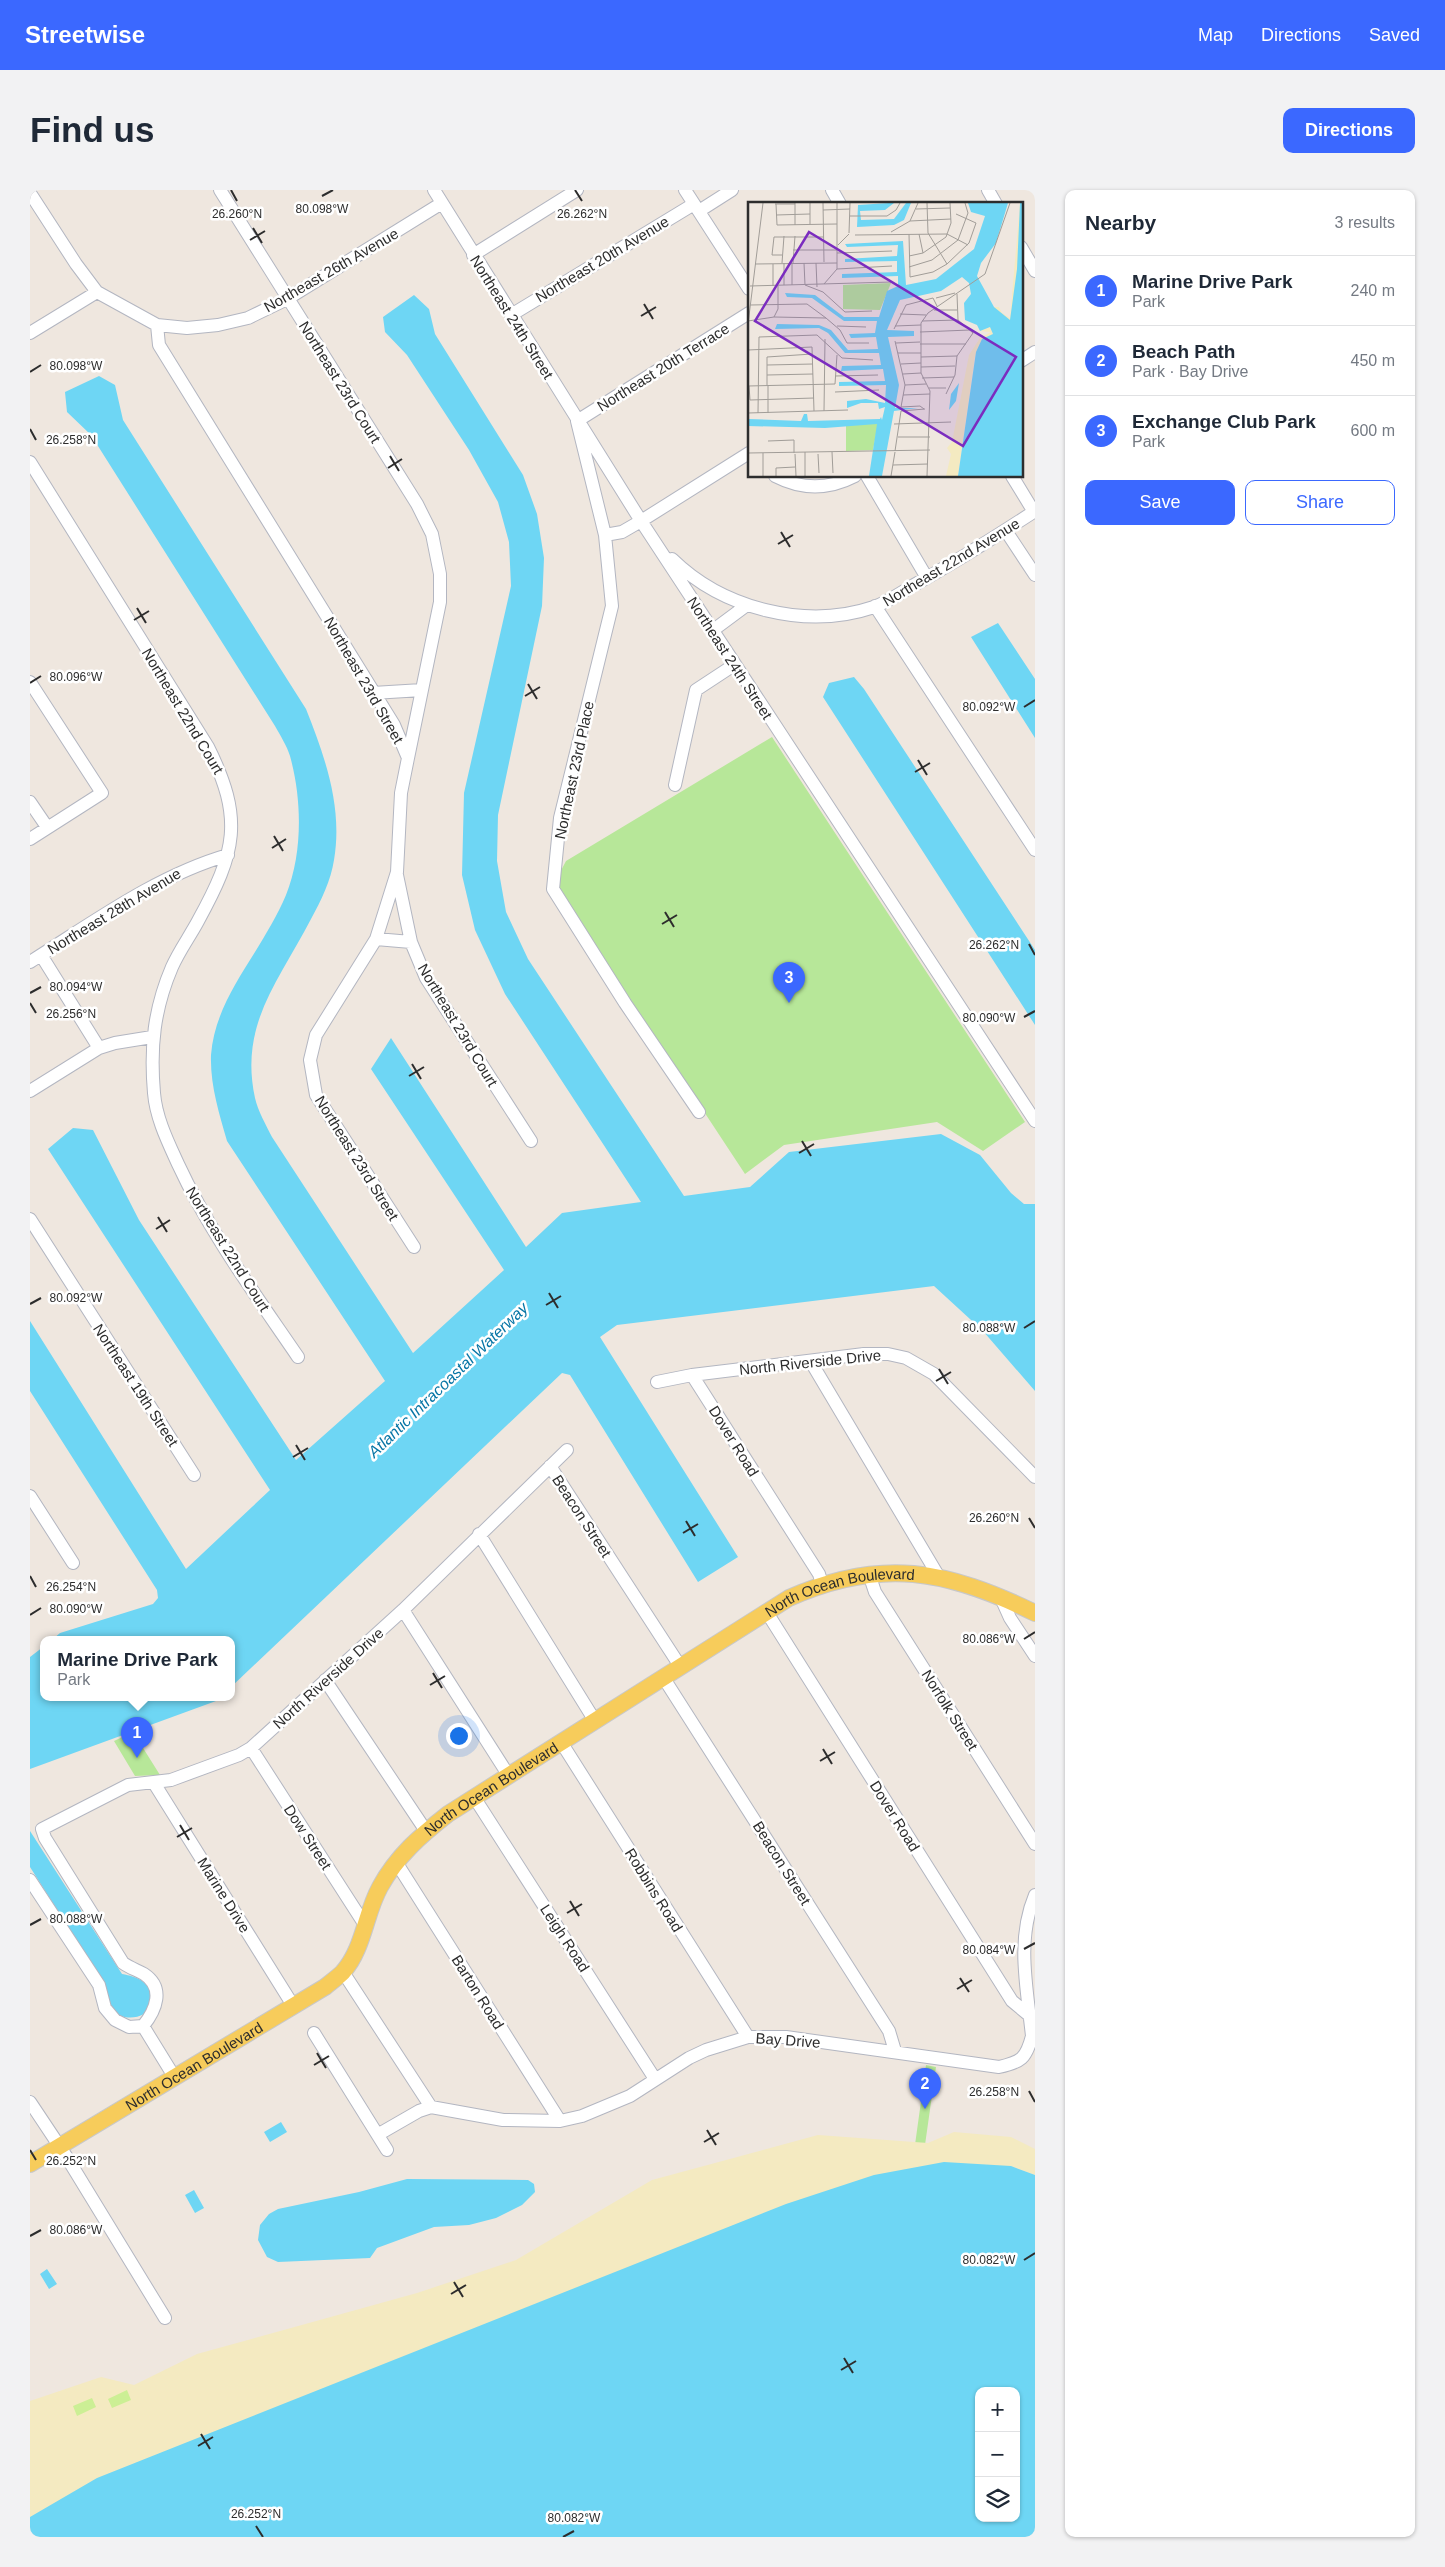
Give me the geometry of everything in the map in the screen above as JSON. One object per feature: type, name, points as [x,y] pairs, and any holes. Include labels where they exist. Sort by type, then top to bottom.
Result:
[{"type":"main road","name":"North Ocean Boulevard","points":[[30,2164],[325,1987],[343,1972],[354,1956],[379,1888],[396,1862],[426,1832],[474,1797],[789,1598],[822,1584],[869,1574],[914,1574],[959,1581],[1035,1613]]},
{"type":"street","name":"Northeast 23rd Court","points":[[220,190],[417,504],[432,534],[440,574],[440,602],[408,758]]},
{"type":"street","name":"Northeast 24th Street","points":[[434,190],[576,421],[734,665],[1035,1120]]},
{"type":"street","points":[[474,255],[577,190]]},
{"type":"street","points":[[685,190],[748,287]]},
{"type":"street","name":"Northeast 20th Avenue","points":[[511,315],[696,207],[732,190]]},
{"type":"street","points":[[832,190],[839,202]]},
{"type":"street","points":[[988,190],[995,202]]},
{"type":"street","points":[[30,193],[76,264],[97,292],[157,325]]},
{"type":"street","name":"Northeast 26th Avenue","points":[[157,325],[187,328],[218,326],[248,318],[287,299],[442,203]]},
{"type":"street","points":[[1022,249],[1035,271]]},
{"type":"street","points":[[30,333],[97,292]]},
{"type":"street","name":"Northeast 20th Terrace","points":[[576,421],[748,314]]},
{"type":"street","name":"Northeast 23rd Street","points":[[157,325],[159,345],[394,725],[408,758],[401,793],[397,872],[376,939],[316,1035],[310,1060],[311,1076],[316,1095],[328,1118],[414,1246]]},
{"type":"street","points":[[1022,360],[1035,352]]},
{"type":"street","name":"Northeast 23rd Place","points":[[576,421],[605,536],[612,606],[560,818],[553,889],[625,1003],[699,1112]]},
{"type":"street","points":[[605,536],[622,532],[748,454]]},
{"type":"street","name":"Northeast 22nd Court","points":[[30,462],[203,738],[219,768],[230,798],[232,829],[228,854],[210,900],[173,966],[159,1004],[152,1037],[154,1095],[164,1135],[196,1203],[298,1357]]},
{"type":"street","points":[[780,478],[792,485],[824,488],[849,478]]},
{"type":"street","points":[[867,478],[927,578]]},
{"type":"street","points":[[1013,478],[1035,512]]},
{"type":"street","name":"Northeast 22nd Avenue","points":[[653,539],[680,568],[703,584],[747,605],[784,614],[819,616],[875,606],[927,578],[1035,512]]},
{"type":"street","points":[[1006,531],[1035,575]]},
{"type":"street","points":[[712,631],[747,605]]},
{"type":"street","points":[[875,606],[1035,850]]},
{"type":"street","points":[[674,785],[696,690],[734,665]]},
{"type":"street","points":[[30,682],[102,793],[30,838]]},
{"type":"street","points":[[373,692],[422,690]]},
{"type":"street","points":[[30,802],[47,827]]},
{"type":"street","name":"Northeast 28th Avenue","points":[[35,959],[169,876],[196,864],[228,854]]},
{"type":"street","name":"Northeast 23rd Court","points":[[397,872],[411,942],[426,978],[531,1141]]},
{"type":"street","points":[[376,939],[411,942]]},
{"type":"street","points":[[35,959],[99,1048]]},
{"type":"street","points":[[30,1091],[99,1048],[115,1043],[152,1037]]},
{"type":"street","name":"Northeast 19th Street","points":[[30,1219],[194,1475]]},
{"type":"street","name":"North Riverside Drive","points":[[657,1382],[692,1375],[811,1362],[864,1354],[888,1354],[921,1365],[934,1374],[1035,1477]]},
{"type":"street","points":[[811,1362],[939,1577]]},
{"type":"street","name":"Dover Road","points":[[692,1375],[818,1574],[822,1584]]},
{"type":"street","name":"North Riverside Drive","points":[[143,2026],[154,2011],[158,1996],[153,1982],[144,1974],[123,1963],[45,1838],[42,1829],[128,1785],[140,1782],[154,1784],[239,1756],[251,1748],[403,1610],[567,1450]]},
{"type":"street","name":"Beacon Street","points":[[550,1466],[680,1666]]},
{"type":"street","points":[[30,1496],[73,1563]]},
{"type":"street","points":[[479,1534],[595,1720]]},
{"type":"street","name":"Norfolk Street","points":[[869,1574],[875,1592],[1035,1844]]},
{"type":"street","points":[[1002,1598],[1010,1618],[1035,1656]]},
{"type":"street","points":[[403,1610],[509,1776]]},
{"type":"street","name":"Dover Road","points":[[766,1611],[1012,2001],[1030,2016]]},
{"type":"street","name":"Beacon Street","points":[[663,1677],[889,2031],[895,2052]]},
{"type":"street","points":[[325,1680],[426,1832]]},
{"type":"street","name":"Robbins Road","points":[[561,1742],[748,2037]]},
{"type":"street","name":"Dow Street","points":[[251,1748],[365,1925]]},
{"type":"street","name":"Marine Drive","points":[[154,1784],[294,2007]]},
{"type":"street","name":"Leigh Road","points":[[474,1797],[655,2079]]},
{"type":"street","name":"Barton Road","points":[[396,1862],[560,2121]]},
{"type":"street","points":[[30,1880],[99,1985],[105,2008],[114,2020],[129,2026],[143,2026],[174,2078]]},
{"type":"street","name":"Bay Drive","points":[[431,2107],[503,2120],[560,2121],[608,2107],[706,2050],[748,2037],[786,2037],[999,2066],[1018,2063],[1028,2051],[1032,2036],[1023,1940],[1028,1912],[1035,1895]]},
{"type":"street","points":[[343,1972],[431,2107],[419,2111],[379,2134]]},
{"type":"street","points":[[314,2033],[379,2134],[386,2150]]},
{"type":"street","points":[[30,2102],[165,2318]]},
{"type":"green space","points":[[772,737],[1025,1122],[983,1151],[937,1122],[784,1145],[745,1174],[554,884],[566,861]]},
{"type":"green space","points":[[133,1732],[160,1775],[135,1776],[114,1741]]},
{"type":"green space","points":[[926,2065],[936,2067],[924,2152],[914,2152]]},
{"type":"green space","points":[[127,2390],[131,2400],[112,2408],[108,2399]]},
{"type":"green space","points":[[92,2398],[96,2407],[77,2416],[73,2406]]},
{"type":"sand","points":[[954,2132],[1011,2137],[1035,2149],[1035,2175],[1011,2166],[30,2526],[30,2401],[101,2377],[134,2385],[197,2354],[417,2293],[516,2260],[652,2180],[818,2135],[928,2143]]},
{"type":"water","name":"Atlantic Intracoastal Waterway","points":[[414,295],[429,309],[435,334],[523,475],[537,514],[544,558],[542,606],[498,815],[497,861],[506,912],[528,959],[684,1196],[750,1187],[789,1152],[941,1134],[980,1155],[1011,1193],[1024,1204],[1035,1204],[1035,1391],[983,1331],[934,1286],[617,1325],[600,1337],[738,1557],[698,1582],[570,1375],[562,1373],[235,1683],[235,1636],[56,1636],[60,1633],[153,1604],[158,1598],[157,1590],[30,1391],[30,1321],[186,1569],[270,1490],[48,1149],[73,1128],[93,1130],[139,1220],[296,1460],[385,1381],[227,1141],[214,1088],[211,1055],[216,1027],[233,988],[276,917],[292,879],[299,826],[297,790],[290,756],[275,726],[91,435],[67,412],[65,392],[99,376],[115,385],[123,420],[306,709],[320,745],[334,802],[336,840],[334,860],[331,875],[322,898],[275,983],[257,1025],[252,1048],[255,1098],[272,1137],[413,1353],[504,1270],[371,1069],[391,1038],[526,1247],[562,1213],[641,1202],[505,994],[475,930],[462,875],[464,793],[511,586],[509,542],[498,502],[469,450],[407,355],[385,332],[383,317]]},
{"type":"water","points":[[998,623],[1035,679],[1035,738],[971,637]]},
{"type":"water","points":[[854,677],[864,689],[1035,950],[1035,1025],[823,697],[829,683]]},
{"type":"water","points":[[40,1649],[40,1701],[216,1701],[30,1769],[30,1657]]},
{"type":"water","points":[[30,1831],[122,1974],[138,1978],[151,1992],[152,1998],[144,2014],[131,2018],[126,2017],[118,2014],[111,2007],[106,1987],[30,1867]]},
{"type":"water","points":[[281,2122],[287,2132],[270,2142],[264,2132]]},
{"type":"water","points":[[944,2162],[1011,2166],[1035,2175],[1035,2537],[30,2537],[30,2517],[97,2478],[786,2204],[874,2175]]},
{"type":"water","points":[[407,2179],[528,2180],[534,2184],[535,2192],[522,2205],[496,2218],[469,2225],[434,2227],[377,2248],[370,2258],[278,2262],[267,2257],[258,2240],[260,2225],[269,2214],[278,2209],[359,2192]]},
{"type":"water","points":[[194,2190],[204,2208],[195,2213],[185,2195]]},
{"type":"water","points":[[47,2269],[57,2284],[49,2289],[40,2274]]},
{"type":"place","name":"Exchange Club Park","points":[[789,1003]]},
{"type":"place","name":"Marine Drive Park","points":[[137,1758]]},
{"type":"place","name":"Beach Path","points":[[925,2109]]}]
